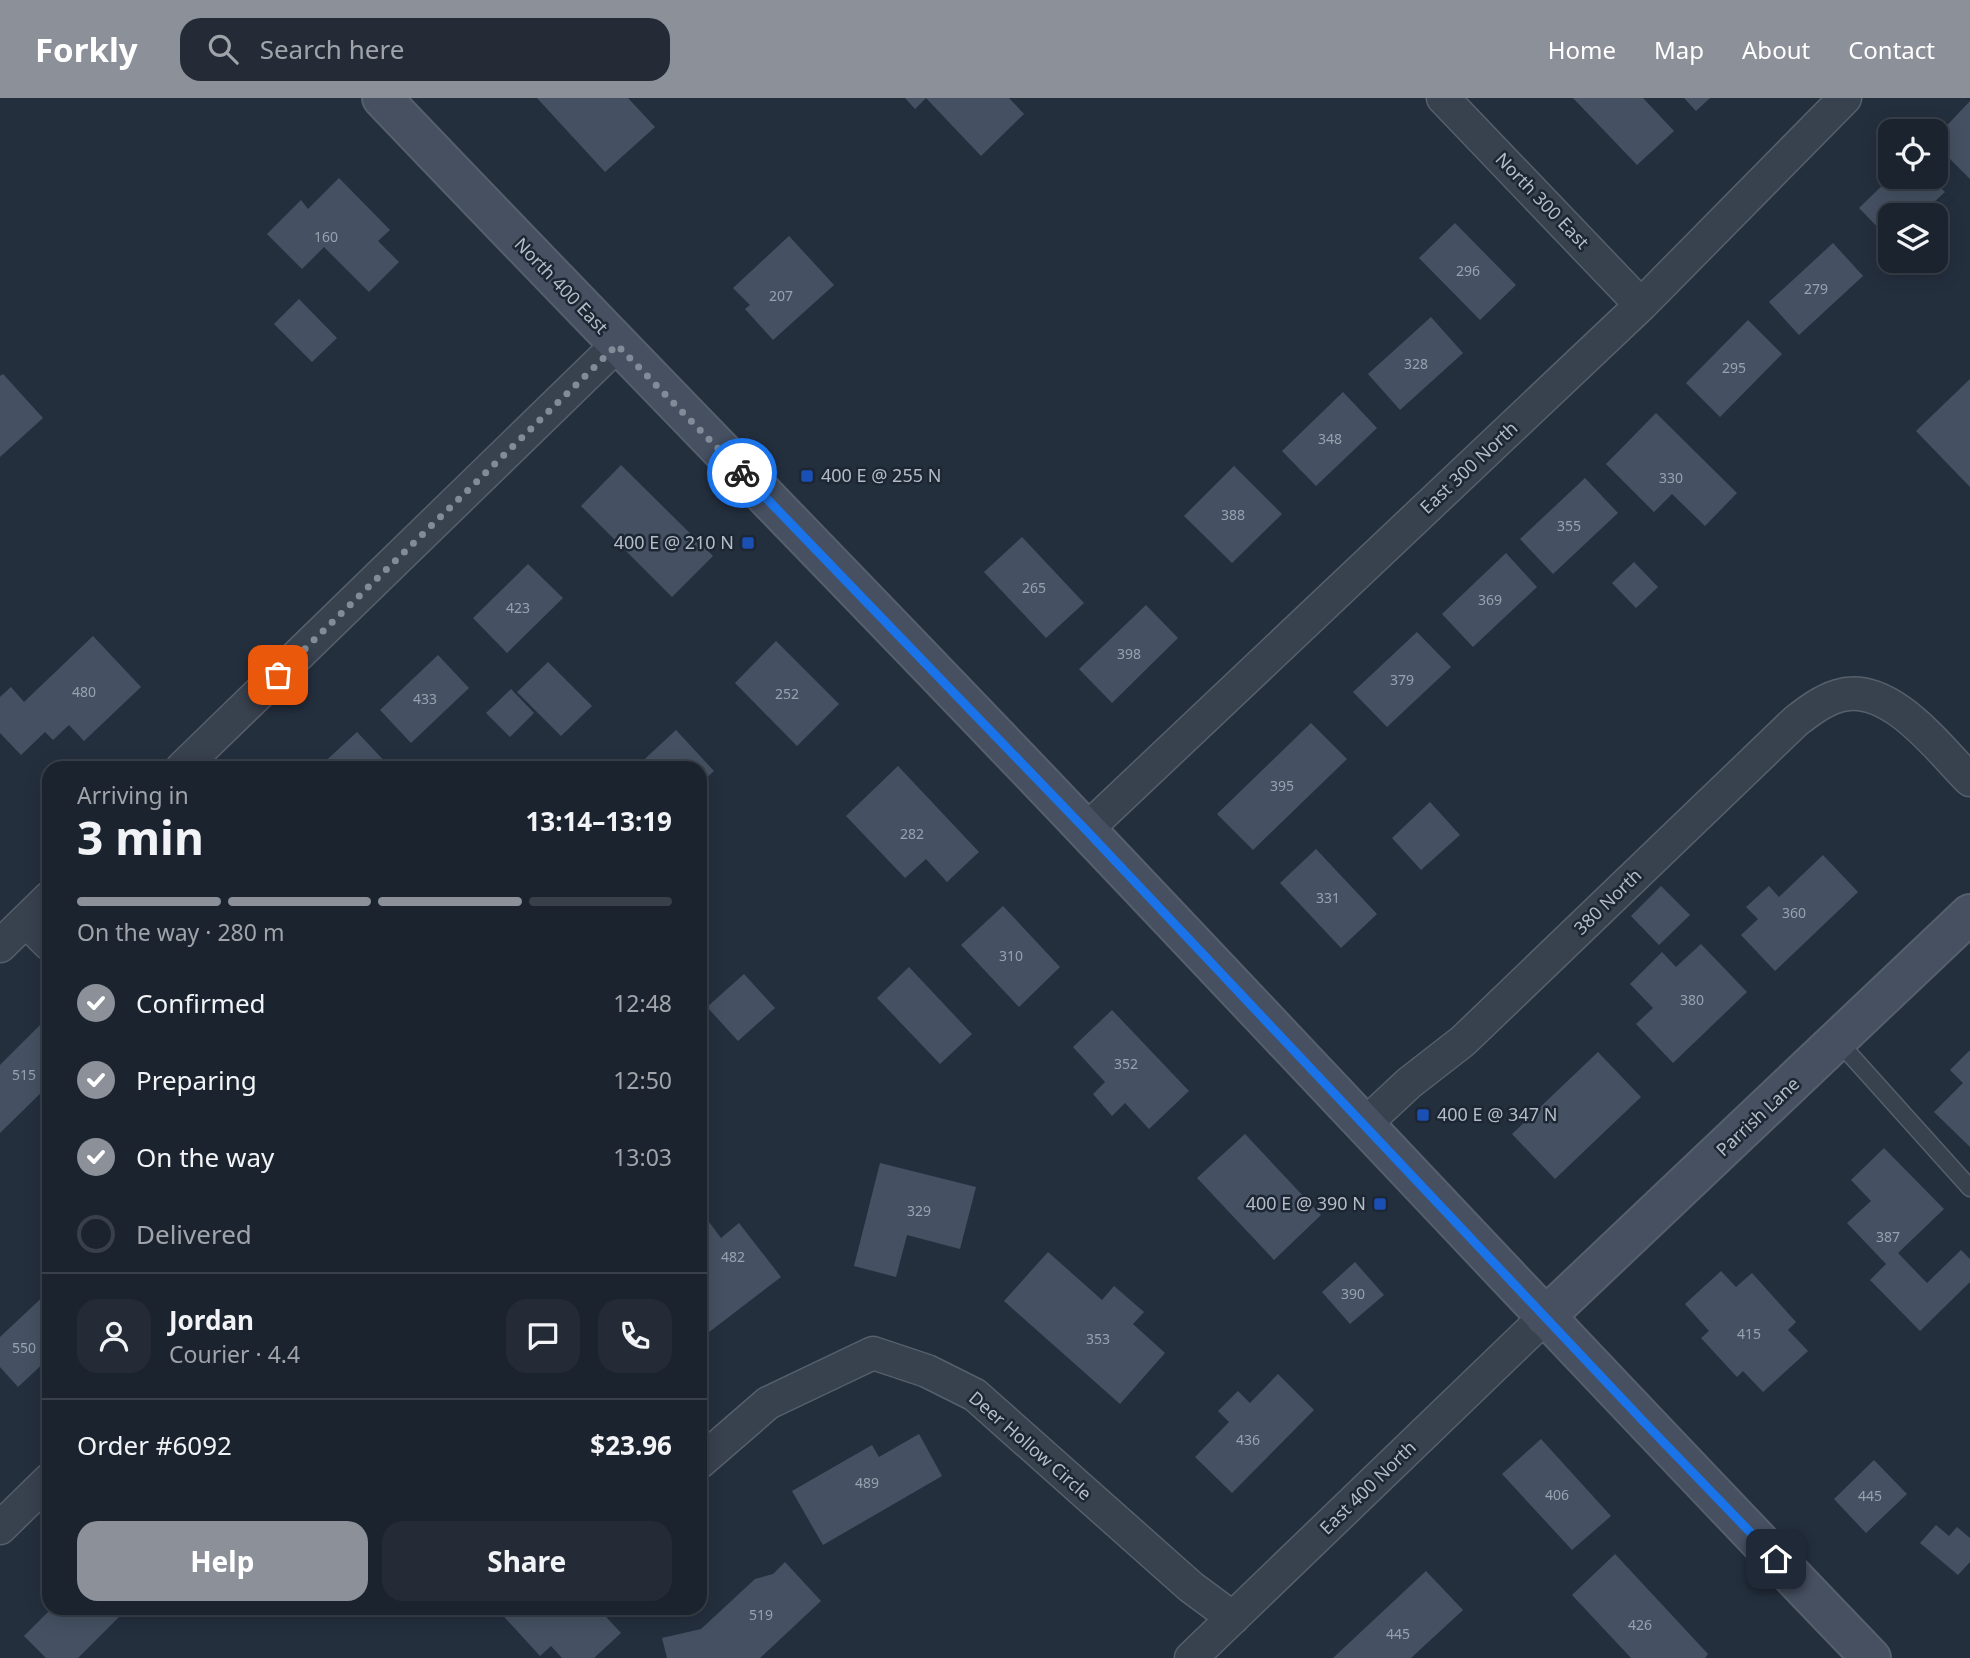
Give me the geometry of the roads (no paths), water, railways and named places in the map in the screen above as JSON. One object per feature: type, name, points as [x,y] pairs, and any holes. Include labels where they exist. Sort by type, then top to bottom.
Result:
[{"type":"street","name":"North 400 East","points":[[382,98],[1086,830],[1871,1658]]},
{"type":"street","name":"North 300 East","points":[[1443,98],[1641,305]]},
{"type":"street","name":"East 300 North","points":[[1086,830],[1641,305],[1845,98]]},
{"type":"street","points":[[189,761],[617,345]]},
{"type":"street","name":"380 North","points":[[1364,1125],[1409,1083],[1463,1041],[1796,721],[1825,701],[1841,695],[1858,694],[1900,710],[1970,780]]},
{"type":"street","points":[[0,946],[42,905]]},
{"type":"street","name":"Parrish Lane","points":[[1545,1317],[1970,914]]},
{"type":"street","points":[[26,921],[42,937]]},
{"type":"street","name":"East 400 North","points":[[1191,1658],[1545,1317]]},
{"type":"street","name":"Deer Hollow Circle","points":[[707,1456],[768,1403],[873,1353],[927,1371],[975,1395],[1191,1587],[1233,1618]]},
{"type":"street","points":[[0,1528],[42,1486]]},
{"type":"lane","points":[[1838,1041],[1970,1188]]},
{"type":"place","name":"400 E @ 255 N","points":[[807,476]]},
{"type":"place","name":"400 E @ 210 N","points":[[748,543]]},
{"type":"place","name":"400 E @ 347 N","points":[[1423,1115]]},
{"type":"place","name":"400 E @ 390 N","points":[[1380,1204]]}]
